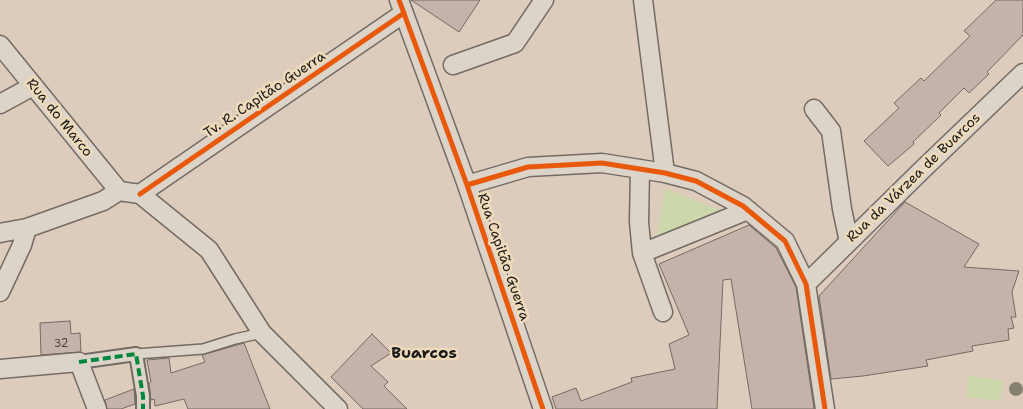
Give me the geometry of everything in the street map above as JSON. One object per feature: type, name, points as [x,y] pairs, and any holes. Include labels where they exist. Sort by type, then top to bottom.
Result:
[{"type":"street","points":[[453,65],[515,43],[544,0]]},
{"type":"street","points":[[643,0],[665,173]]},
{"type":"street","name":"Rua Capitão Guerra","points":[[401,7],[467,185],[543,409]]},
{"type":"street","name":"Tv. R. Capitão Guerra","points":[[140,194],[401,7]]},
{"type":"street","name":"Rua do Marco","points":[[0,45],[119,192]]},
{"type":"street","name":"Rua da Várzea de Buarcos","points":[[806,284],[1023,73]]},
{"type":"street","points":[[0,104],[33,86]]},
{"type":"street","points":[[814,110],[831,131],[842,209],[850,242]]},
{"type":"street","points":[[467,185],[528,167],[602,163],[696,180],[748,210],[785,241],[806,284],[825,409]]},
{"type":"street","points":[[640,169],[642,253],[662,312]]},
{"type":"street","points":[[0,233],[27,228],[119,192],[140,194],[209,250],[262,333],[338,409]]},
{"type":"street","points":[[642,253],[748,210]]},
{"type":"street","points":[[0,292],[22,245],[27,228]]},
{"type":"street","points":[[0,369],[79,362],[136,354],[143,396],[142,409]]},
{"type":"street","points":[[79,362],[97,409]]},
{"type":"lane","points":[[136,354],[203,350],[235,339],[262,333]]},
{"type":"green space","points":[[665,188],[727,213],[656,240]]},
{"type":"green space","points":[[968,376],[1003,380],[1000,401],[966,397]]},
{"type":"building","points":[[411,0],[480,0],[459,32]]},
{"type":"building","points":[[996,0],[1023,0],[1023,35],[987,72],[989,74],[969,93],[964,88],[939,113],[941,115],[913,142],[914,144],[888,166],[864,141],[899,108],[894,103],[921,78],[924,81],[970,36],[964,31]]},
{"type":"building","points":[[905,202],[979,244],[964,267],[1019,271],[1012,292],[1016,317],[1011,317],[1014,328],[1008,329],[1009,340],[972,346],[973,351],[926,360],[928,366],[831,379],[819,296]]},
{"type":"building","points":[[749,225],[776,248],[796,287],[814,409],[752,409],[731,279],[723,280],[717,409],[556,409],[552,397],[576,388],[581,401],[632,382],[631,378],[675,369],[669,344],[689,335],[659,264]]},
{"type":"building","points":[[70,321],[71,334],[80,333],[81,352],[41,355],[40,323]]},
{"type":"building","points":[[372,334],[391,353],[371,366],[388,382],[384,386],[407,409],[363,409],[331,377]]},
{"type":"building","points":[[244,343],[270,409],[188,409],[184,399],[155,406],[154,399],[151,400],[149,383],[151,382],[147,360],[169,358],[171,373],[205,362],[202,355]]},
{"type":"building","points":[[134,389],[135,404],[121,409],[107,409],[105,400]]},
{"type":"marked path","points":[[79,362],[136,354],[143,396],[143,409]]},
{"type":"cycle path","points":[[399,0],[467,185],[543,409]]},
{"type":"cycle path","points":[[140,194],[404,13]]},
{"type":"cycle path","points":[[467,185],[528,167],[602,163],[665,173],[696,181],[743,206],[785,241],[806,284],[825,409]]},
{"type":"district","name":"Buarcos","points":[[424,354]]}]
